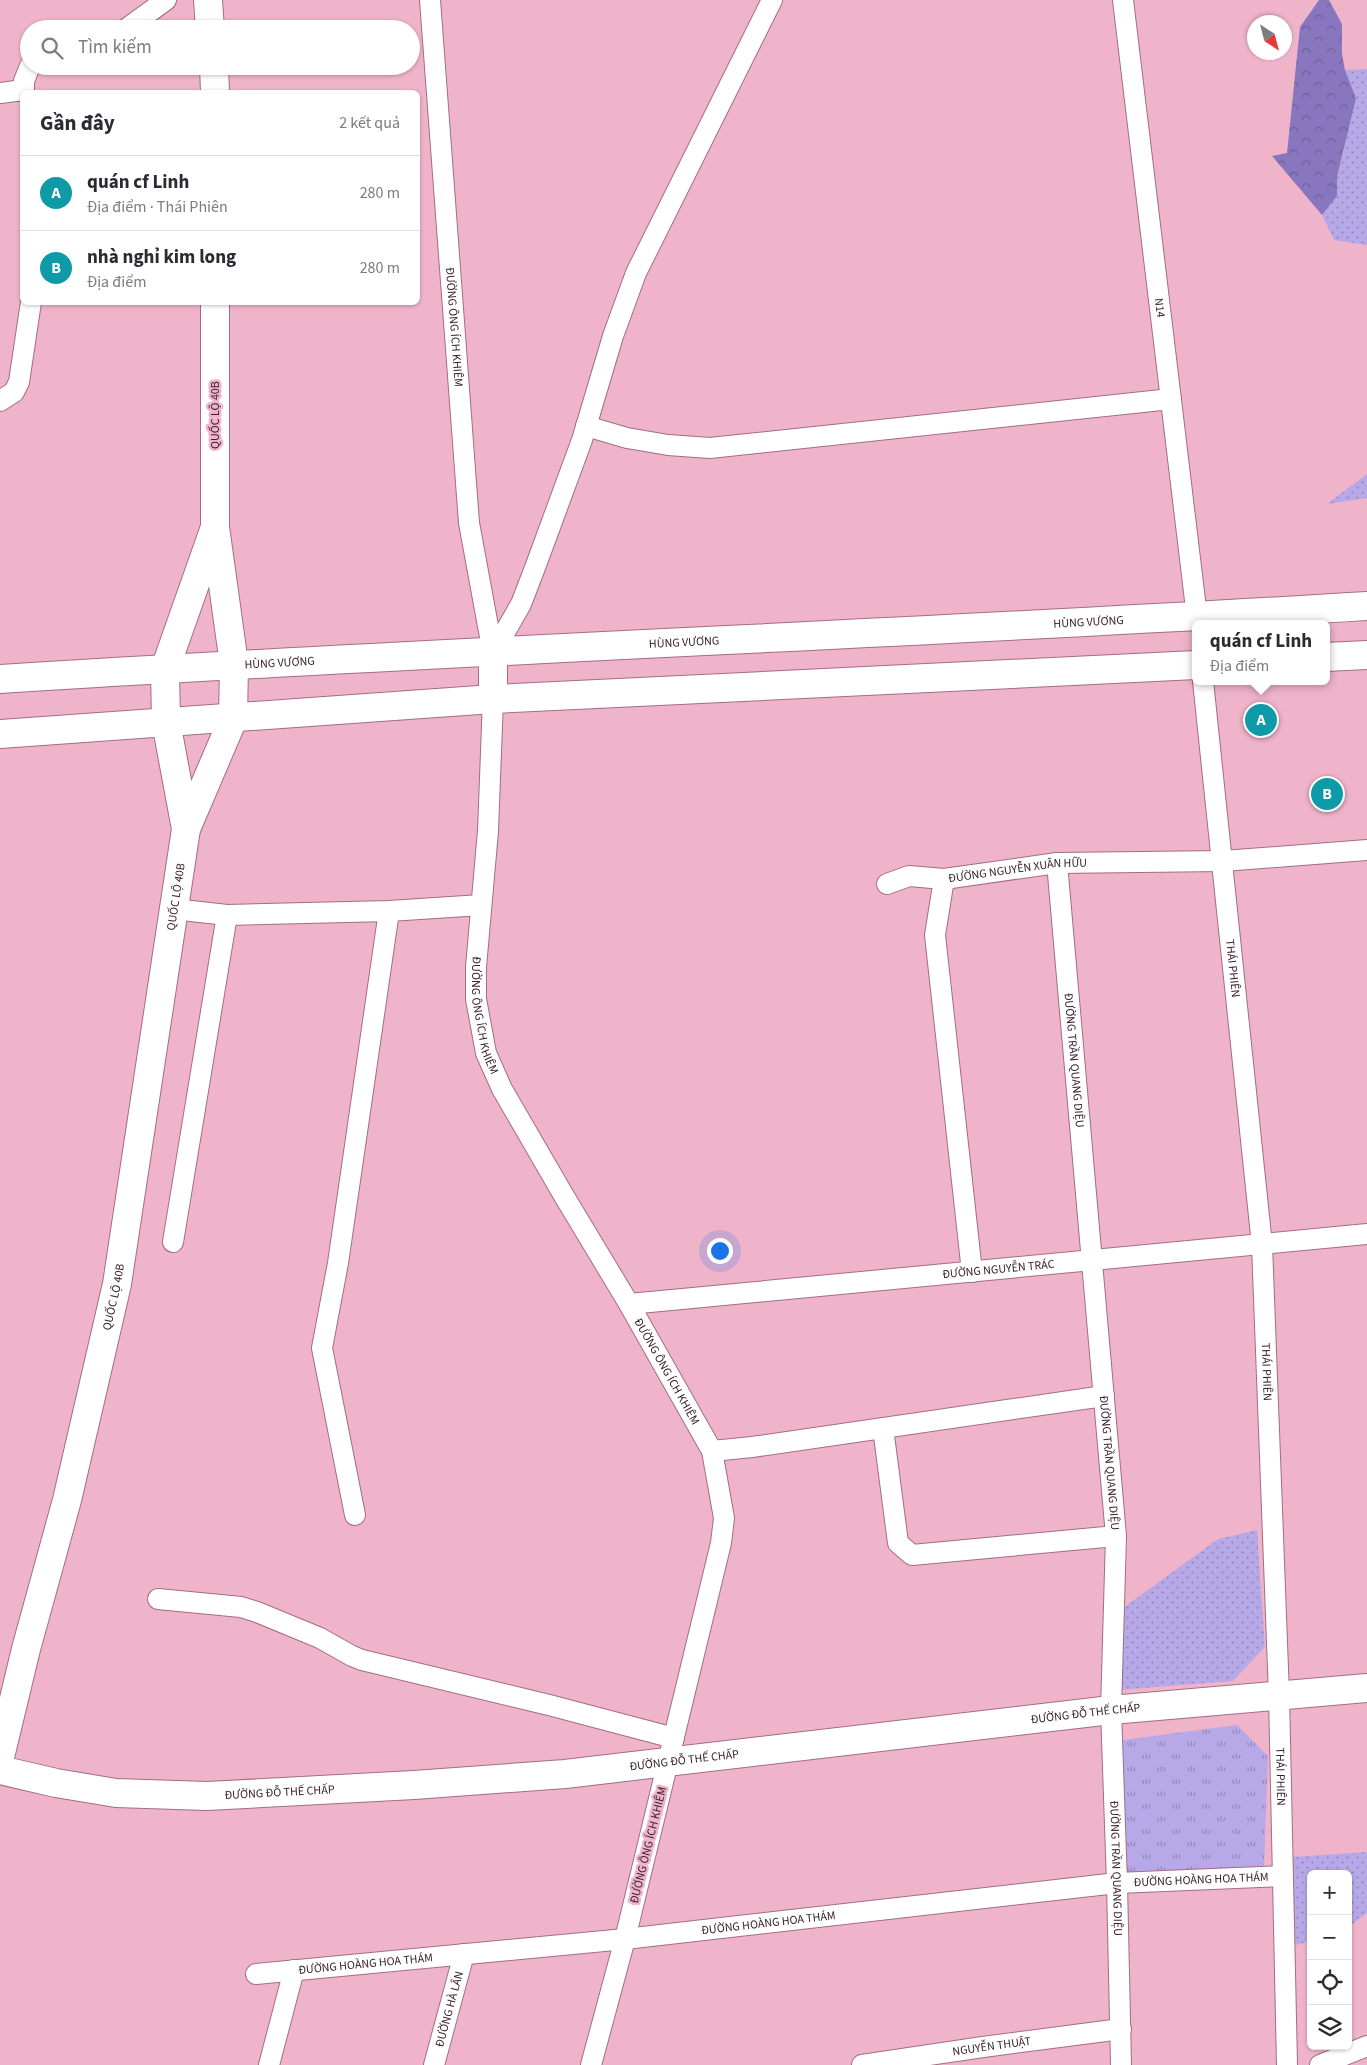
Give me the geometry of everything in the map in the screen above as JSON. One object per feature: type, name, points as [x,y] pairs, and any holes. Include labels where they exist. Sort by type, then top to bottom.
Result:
[{"type":"main road","points":[[208,0],[209,20]]},
{"type":"main road","points":[[214,75],[215,90]]},
{"type":"main road","name":"QUỐC LỘ 40B","points":[[215,305],[215,527]]},
{"type":"main road","points":[[186,829],[233,718],[234,664],[215,527]]},
{"type":"main road","points":[[186,829],[166,722],[165,668],[215,527]]},
{"type":"main road","name":"HÙNG VƯƠNG","points":[[1197,620],[1367,606]]},
{"type":"main road","name":"HÙNG VƯƠNG","points":[[0,679],[234,664],[1192,620]]},
{"type":"main road","points":[[493,652],[493,699]]},
{"type":"main road","points":[[1330,657],[1367,655]]},
{"type":"main road","points":[[0,734],[493,699],[1192,665]]},
{"type":"main road","name":"QUỐC LỘ 40B","points":[[0,1757],[26,1649],[74,1471],[117,1284],[186,829]]},
{"type":"main road","name":"ĐƯỜNG ĐỖ THẾ CHẤP","points":[[0,1770],[116,1794],[207,1796],[424,1784],[565,1774],[671,1751],[1367,1688]]},
{"type":"street","points":[[138,20],[166,0]]},
{"type":"street","name":"ĐƯỜNG ÔNG ÍCH KHIÊM","points":[[430,0],[469,523],[493,652]]},
{"type":"street","points":[[493,652],[521,604],[586,426],[613,336],[636,273],[772,0]]},
{"type":"street","name":"N14","points":[[1123,0],[1197,620]]},
{"type":"street","points":[[24,90],[26,75]]},
{"type":"street","points":[[0,93],[20,91]]},
{"type":"street","points":[[0,401],[14,392],[19,382],[31,305]]},
{"type":"street","points":[[586,426],[627,438],[668,445],[710,448],[1171,399]]},
{"type":"street","name":"THÁI PHIÊN","points":[[1203,685],[1262,1245],[1279,1696],[1287,2065]]},
{"type":"street","name":"ĐƯỜNG ÔNG ÍCH KHIÊM","points":[[493,699],[488,832],[476,967],[476,999],[486,1053],[512,1106],[629,1304],[712,1451],[724,1518],[721,1543],[671,1751],[625,1939],[591,2065]]},
{"type":"street","name":"ĐƯỜNG NGUYỄN XUÂN HỮU","points":[[972,1272],[935,935],[944,879],[1057,863],[1223,860],[1367,850]]},
{"type":"street","name":"ĐƯỜNG TRẦN QUANG DIỆU","points":[[1057,863],[1116,1536],[1111,1710],[1121,2065]]},
{"type":"street","points":[[887,884],[909,876],[944,879]]},
{"type":"street","points":[[173,909],[227,916],[481,906]]},
{"type":"street","points":[[355,1515],[322,1348],[338,1262],[389,911]]},
{"type":"street","points":[[173,1242],[227,916]]},
{"type":"street","name":"ĐƯỜNG NGUYỄN TRÁC","points":[[629,1304],[1367,1234]]},
{"type":"street","points":[[712,1451],[1104,1396]]},
{"type":"street","points":[[883,1428],[898,1543],[912,1555],[1116,1536]]},
{"type":"street","points":[[158,1599],[241,1607],[320,1638],[362,1660],[549,1705],[671,1751]]},
{"type":"street","name":"ĐƯỜNG HOÀNG HOA THÁM","points":[[256,1974],[625,1939],[1117,1884],[1282,1876]]},
{"type":"street","name":"ĐƯỜNG HÀ LÂN","points":[[434,2065],[464,1954]]},
{"type":"street","points":[[269,2065],[294,1970]]},
{"type":"street","name":"NGUYỄN THUẬT","points":[[862,2065],[982,2056],[1121,2029]]},
{"type":"street","points":[[1320,2065],[1367,2046]]},
{"type":"green space","points":[[1319,0],[1329,0],[1342,24],[1342,54],[1345,70],[1356,98],[1337,177],[1337,196],[1322,215],[1272,156],[1287,153],[1300,27]]},
{"type":"green space","points":[[1367,69],[1367,245],[1334,240],[1322,215],[1337,196],[1337,177],[1344,151],[1344,129],[1356,98],[1345,70]]},
{"type":"green space","points":[[1367,474],[1367,498],[1327,504]]},
{"type":"green space","points":[[1257,1530],[1265,1647],[1233,1681],[1119,1690],[1119,1611],[1218,1539]]},
{"type":"green space","points":[[1237,1725],[1268,1756],[1264,1868],[1114,1876],[1123,1740]]},
{"type":"green space","points":[[1367,1852],[1367,1913],[1352,1924],[1352,1870],[1307,1870],[1307,1942],[1295,1945],[1293,1857]]},
{"type":"place","name":"quán cf Linh","points":[[1261,720]]},
{"type":"place","name":"nhà nghỉ kim long","points":[[1327,794]]}]
